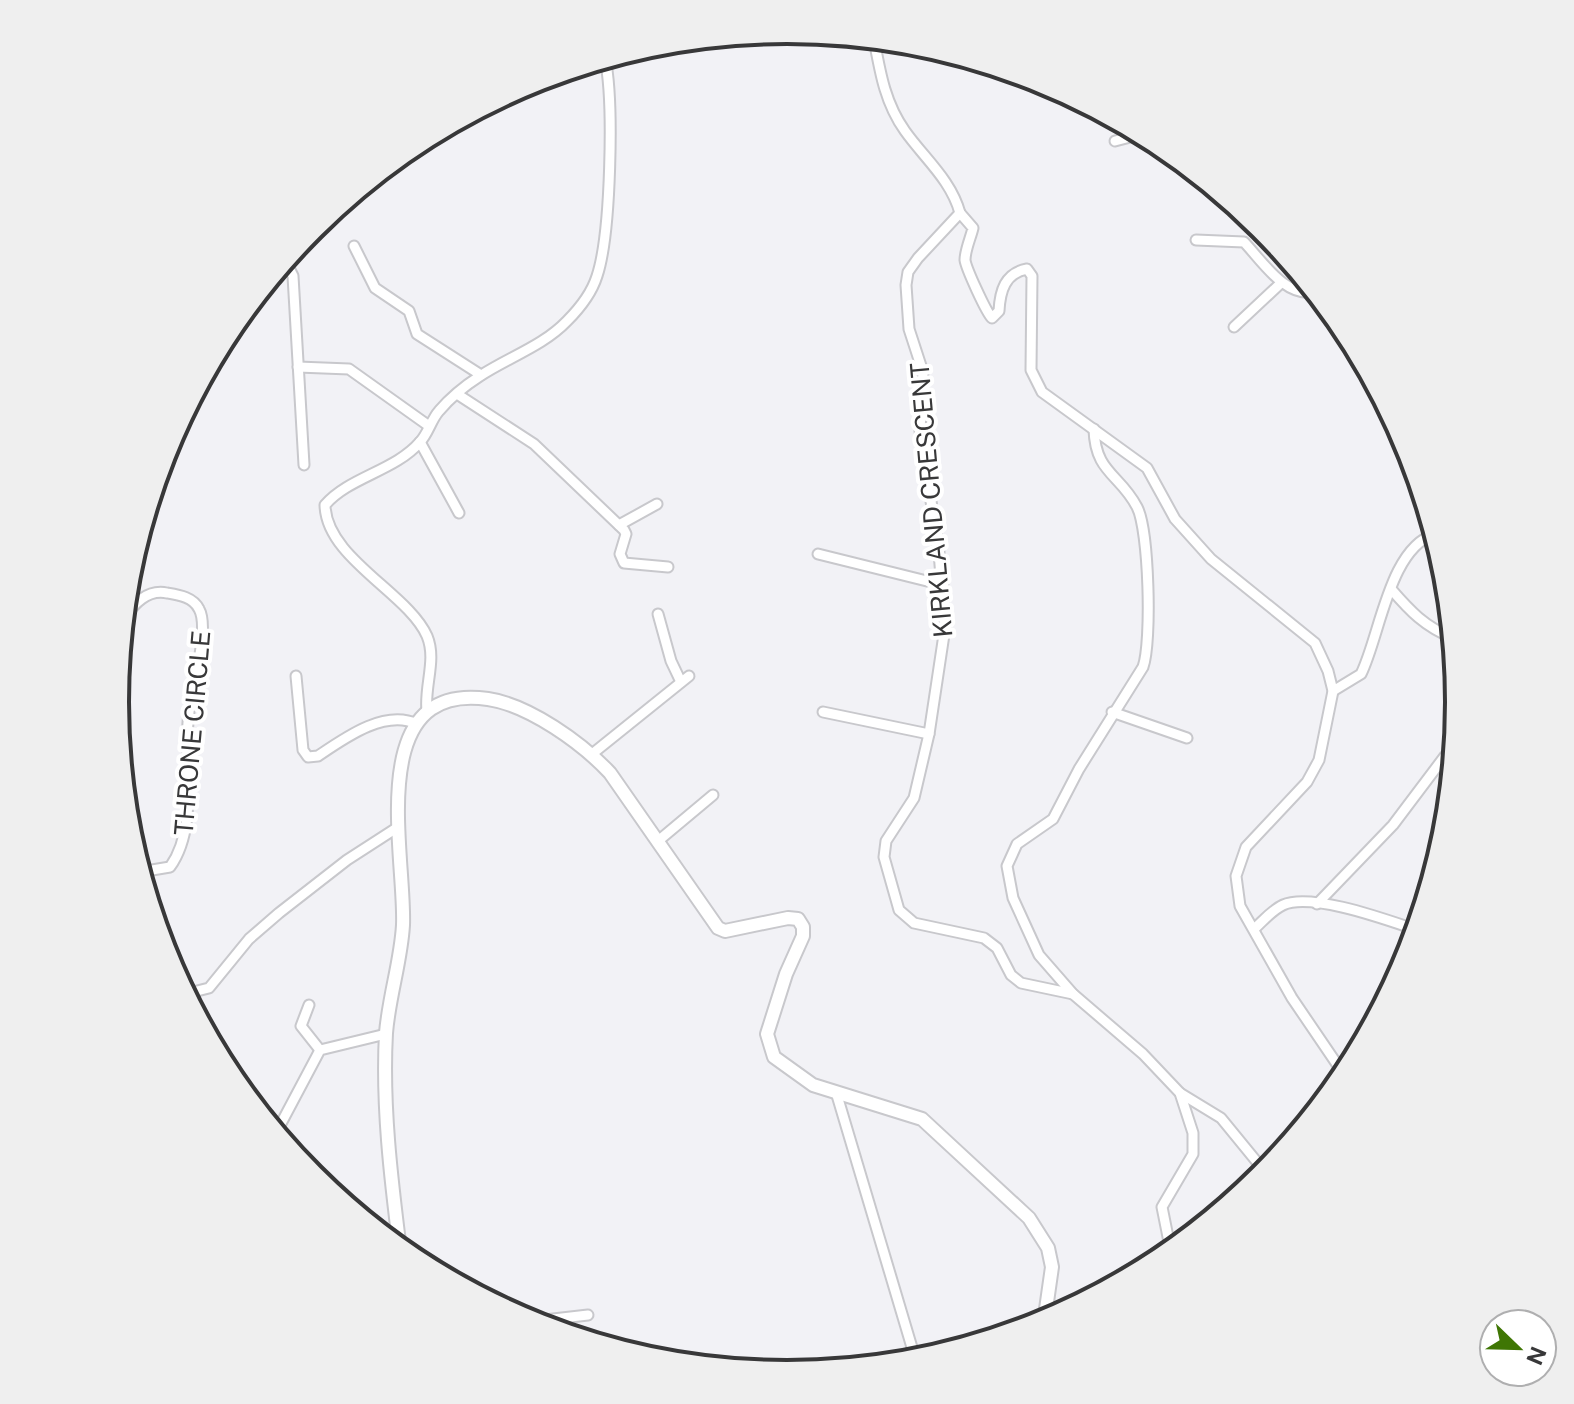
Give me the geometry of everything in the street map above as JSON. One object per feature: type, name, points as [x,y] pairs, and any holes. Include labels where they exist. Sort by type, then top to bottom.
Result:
[{"type":"main road","points":[[398,1233],[387,1104],[386,1034],[403,928],[395,829],[400,771],[417,724],[427,711],[460,699],[493,700],[555,729],[592,754],[658,841],[718,928],[725,931],[788,918],[798,919],[803,927],[803,936],[769,1021],[769,1048],[779,1062],[813,1085],[922,1119],[1029,1218],[1048,1248],[1052,1267],[1046,1307]]},
{"type":"street","points":[[876,51],[883,89],[893,113],[942,176],[955,197],[960,213],[973,228],[965,261],[984,299],[985,310],[992,318],[999,311],[1000,294],[1016,271],[1027,269],[1032,276],[1031,370],[1042,392],[1147,468],[1175,519],[1211,559],[1315,643],[1323,656],[1333,691],[1319,760],[1307,782],[1246,847],[1239,861],[1236,892],[1240,906],[1292,998],[1337,1064]]},
{"type":"street","points":[[427,711],[431,656],[427,635],[418,621],[353,559],[328,521],[325,505],[337,494],[386,468],[420,442],[429,426],[457,394],[481,375],[532,348],[566,322],[597,277],[604,239],[609,156],[606,69]]},
{"type":"street","points":[[1115,141],[1126,138]]},
{"type":"street","name":"KIRKLAND CRESCENT","points":[[960,213],[918,258],[908,272],[906,285],[909,329],[923,372],[920,431],[943,585],[943,653],[914,798],[886,841],[887,876],[899,910],[914,923],[984,938],[997,948],[1011,975],[1021,983],[1073,994]]},
{"type":"street","points":[[1196,240],[1244,242],[1281,283],[1302,293]]},
{"type":"street","points":[[354,246],[375,288],[409,311],[417,334],[481,375]]},
{"type":"street","points":[[290,270],[293,276],[304,465]]},
{"type":"street","points":[[1234,327],[1281,283]]},
{"type":"street","points":[[298,367],[349,369],[429,426]]},
{"type":"street","points":[[457,394],[534,444],[619,525],[626,534],[621,561],[668,567]]},
{"type":"street","points":[[1094,429],[1094,450],[1100,463],[1139,511],[1149,608],[1149,652],[1053,819],[1017,844],[1007,866],[1013,898],[1039,955],[1073,994],[1143,1054],[1180,1093],[1221,1118],[1257,1162]]},
{"type":"street","points":[[420,442],[459,513]]},
{"type":"street","points":[[619,525],[657,504]]},
{"type":"street","points":[[1333,691],[1361,674],[1377,619],[1391,589],[1415,545],[1425,540]]},
{"type":"street","points":[[818,554],[943,585]]},
{"type":"street","points":[[1391,589],[1414,616],[1441,633]]},
{"type":"street","name":"THRONE CIRCLE","points":[[138,599],[161,592],[184,596],[199,609],[203,631],[189,716],[183,849],[170,867],[151,870]]},
{"type":"street","points":[[592,754],[685,679],[671,661],[658,614]]},
{"type":"street","points":[[296,676],[303,750],[308,757],[318,756],[387,719],[404,718],[417,724]]},
{"type":"street","points":[[823,712],[929,734]]},
{"type":"street","points":[[1112,712],[1187,738]]},
{"type":"street","points":[[1317,904],[1393,825],[1442,760]]},
{"type":"street","points":[[658,841],[713,795]]},
{"type":"street","points":[[196,991],[209,988],[249,939],[279,913],[347,860],[395,829]]},
{"type":"street","points":[[1254,929],[1285,904],[1317,904],[1405,927]]},
{"type":"street","points":[[309,1005],[301,1026],[320,1050]]},
{"type":"street","points":[[281,1123],[320,1050],[386,1034]]},
{"type":"street","points":[[836,1092],[912,1348]]},
{"type":"street","points":[[1168,1238],[1162,1207],[1193,1154],[1193,1133],[1180,1093]]},
{"type":"street","points":[[558,1318],[588,1315]]}]
